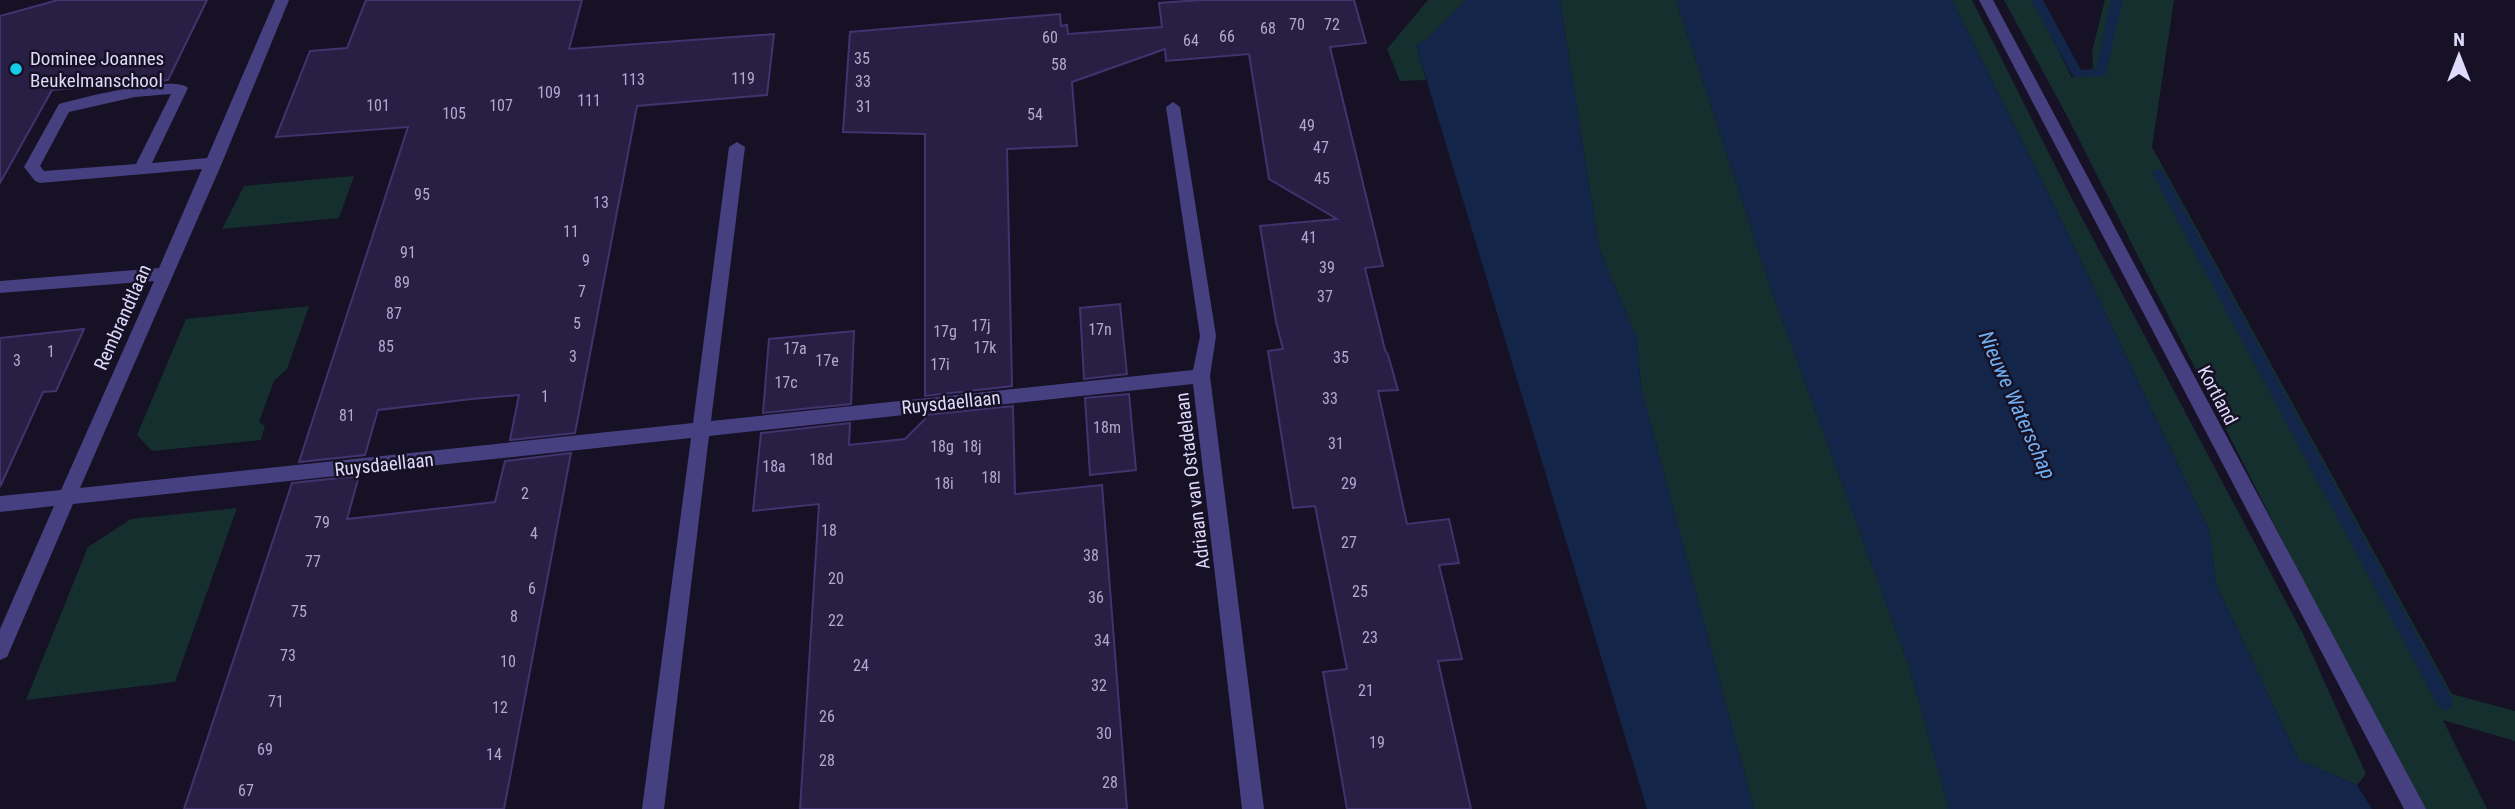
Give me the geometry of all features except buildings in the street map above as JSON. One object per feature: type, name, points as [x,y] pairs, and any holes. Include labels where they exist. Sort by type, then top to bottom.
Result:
[{"type":"street","name":"Rembrandtlaan","points":[[0,651],[163,274],[214,163],[282,0]]},
{"type":"street","name":"Kortland","points":[[1986,0],[2035,97],[2415,809]]},
{"type":"street","points":[[141,169],[181,88],[135,92],[64,108],[32,167],[40,177],[141,169],[214,163]]},
{"type":"street","name":"Adriaan van Ostadelaan","points":[[1173,107],[1208,336],[1201,376],[1253,809]]},
{"type":"street","points":[[653,809],[737,147]]},
{"type":"street","points":[[0,286],[163,274]]},
{"type":"street","name":"Ruysdaellaan","points":[[0,504],[1201,376]]},
{"type":"green space","points":[[1428,0],[1466,0],[1426,40],[1416,45],[1426,80],[1400,81],[1387,49]]},
{"type":"green space","points":[[1560,0],[1676,0],[1775,300],[1910,669],[1949,809],[1754,809],[1641,388],[1637,339],[1599,248]]},
{"type":"green space","points":[[1952,0],[1972,0],[2072,199],[2303,634],[2366,774],[2357,785],[2299,760],[2216,584],[2209,530],[2057,211]]},
{"type":"green space","points":[[2004,0],[2033,0],[2072,78],[2093,68],[2092,52],[2105,0],[2174,0],[2152,147],[2452,694],[2515,711],[2515,741],[2443,720],[2487,809],[2422,809],[2376,725],[2067,116]]},
{"type":"green space","points":[[354,176],[339,218],[222,229],[244,186]]},
{"type":"green space","points":[[309,306],[287,369],[274,381],[259,422],[265,426],[261,440],[152,451],[137,435],[186,319]]},
{"type":"green space","points":[[237,508],[175,682],[26,700],[88,547],[131,519]]},
{"type":"water","points":[[1466,0],[1560,0],[1599,248],[1637,339],[1641,388],[1754,809],[1647,809],[1416,45],[1426,40]]},
{"type":"water","name":"Nieuwe Waterschap","points":[[1676,0],[1952,0],[2057,211],[2209,530],[2216,584],[2299,760],[2357,785],[2372,809],[1949,809],[1910,669],[1775,300]]},
{"type":"waterway","points":[[2037,0],[2077,74],[2101,73],[2117,0]]},
{"type":"waterway","points":[[2158,173],[2445,702]]},
{"type":"place","name":"Dominee Joannes Beukelmanschool","points":[[16,69]]}]
